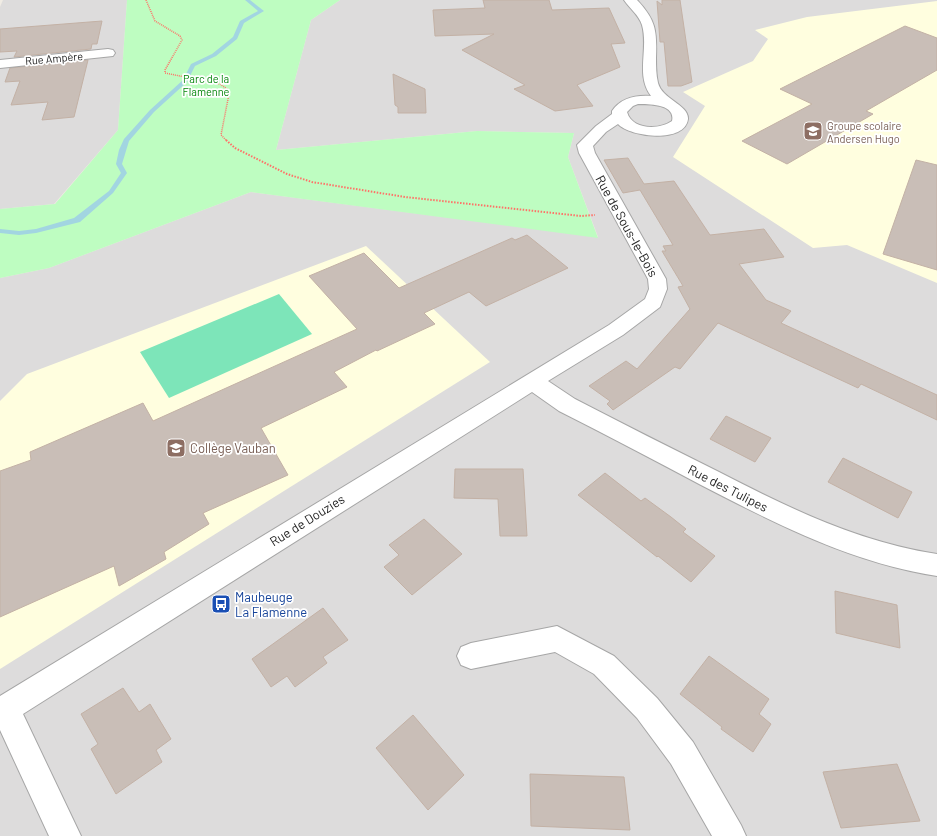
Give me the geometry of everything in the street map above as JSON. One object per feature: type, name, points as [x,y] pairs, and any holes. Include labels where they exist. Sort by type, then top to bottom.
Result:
[{"type":"street","points":[[630,0],[646,20],[649,27],[651,43],[650,78],[653,89],[665,104]]},
{"type":"street","name":"Rue Ampère","points":[[0,64],[108,53]]},
{"type":"street","points":[[628,103],[650,78]]},
{"type":"street","points":[[619,116],[601,128],[585,145],[587,153],[613,137],[640,130],[664,130],[678,124],[681,119],[680,114],[676,109],[665,104],[644,100],[628,103],[622,106],[619,111],[619,116],[627,125],[640,130]]},
{"type":"street","name":"Rue de Sous-le-Bois","points":[[587,153],[657,280],[658,289],[654,302],[616,330]]},
{"type":"street","name":"Rue de Douzies","points":[[2,711],[616,330]]},
{"type":"street","name":"Rue des Tulipes","points":[[532,381],[567,405],[781,515],[850,543],[905,560],[937,565]]},
{"type":"street","points":[[470,656],[557,639],[604,665],[647,708],[682,753],[730,836]]},
{"type":"street","points":[[2,711],[65,836]]},
{"type":"path","points":[[146,0],[155,21],[180,36],[182,40],[165,70],[165,73],[220,84],[227,89],[229,94],[221,135],[226,141],[236,148],[287,174],[337,187],[405,197],[581,216],[621,214]]},
{"type":"shaded area","points":[[3,0],[127,0],[118,130],[54,204],[0,209],[0,7]]},
{"type":"shaded area","points":[[340,0],[937,0],[937,836],[0,836],[0,278],[49,268],[251,192],[598,237],[568,157],[574,133],[477,131],[276,150],[311,20]]},
{"type":"shaded area","name":"Groupe scolaire Andersen Hugo","points":[[937,1],[937,283],[847,245],[813,248],[673,157],[705,106],[683,92],[753,61],[768,39],[755,30],[807,17]]},
{"type":"shaded area","name":"Collège Vauban","points":[[366,246],[490,362],[0,669],[0,401],[27,374]]},
{"type":"green space","name":"Parc de la Flamenne","points":[[127,0],[340,0],[311,20],[276,150],[477,131],[574,133],[568,157],[598,238],[251,192],[49,268],[0,278],[0,209],[55,204],[118,130]]},
{"type":"green space","points":[[279,294],[312,334],[169,398],[140,352]]},
{"type":"building","points":[[483,0],[549,0],[552,10],[609,8],[625,43],[611,44],[620,67],[577,85],[593,106],[555,111],[514,89],[525,85],[462,50],[494,34],[435,36],[433,10],[485,8]]},
{"type":"building","points":[[662,0],[680,0],[692,82],[681,86],[668,86],[664,42],[660,42],[657,1],[662,5]]},
{"type":"building","points":[[102,21],[97,44],[92,44],[91,49],[14,57],[17,51],[0,52],[0,29]]},
{"type":"building","points":[[905,26],[937,38],[937,70],[866,111],[873,114],[787,164],[742,141],[812,104],[780,89]]},
{"type":"building","points":[[88,60],[74,117],[42,120],[48,102],[11,105],[20,81],[5,82],[10,68]]},
{"type":"building","points":[[393,74],[425,89],[426,113],[398,113],[398,107],[395,105]]},
{"type":"building","points":[[628,158],[644,184],[674,181],[710,235],[764,229],[784,257],[739,264],[766,300],[791,311],[781,323],[937,395],[937,420],[861,384],[858,388],[718,323],[680,369],[675,367],[613,410],[607,404],[610,401],[589,386],[626,361],[637,369],[690,309],[678,287],[683,286],[662,251],[666,251],[663,246],[673,245],[640,190],[623,193],[604,160]]},
{"type":"building","points":[[916,160],[937,165],[937,270],[883,254]]},
{"type":"building","points":[[527,235],[568,268],[486,306],[469,292],[424,313],[435,324],[377,351],[376,350],[334,372],[347,387],[261,428],[288,475],[203,513],[209,524],[164,552],[166,559],[119,586],[114,566],[0,617],[0,471],[31,460],[30,452],[143,403],[153,421],[357,329],[309,276],[364,253],[399,288],[512,238],[515,240]]},
{"type":"building","points":[[726,416],[771,438],[755,462],[710,439]]},
{"type":"building","points":[[843,458],[912,492],[898,518],[828,482]]},
{"type":"building","points":[[455,469],[523,469],[527,536],[500,536],[498,499],[454,498]]},
{"type":"building","points":[[605,473],[641,501],[645,498],[671,517],[686,529],[683,532],[715,556],[691,582],[578,495]]},
{"type":"building","points":[[424,519],[462,554],[412,595],[384,567],[399,555],[389,545]]},
{"type":"building","points":[[835,591],[897,605],[900,648],[836,633]]},
{"type":"building","points":[[323,608],[348,640],[323,657],[327,663],[295,687],[287,676],[271,687],[252,659]]},
{"type":"building","points":[[709,656],[769,699],[759,714],[771,724],[753,752],[721,729],[722,727],[680,694]]},
{"type":"building","points":[[123,688],[139,712],[150,704],[171,739],[156,750],[162,762],[116,794],[91,749],[98,744],[81,714]]},
{"type":"building","points":[[413,715],[464,775],[428,810],[376,748]]},
{"type":"building","points":[[897,764],[920,821],[841,828],[823,772]]},
{"type":"building","points":[[530,774],[624,777],[630,830],[531,826]]},
{"type":"waterway","points":[[0,231],[19,233],[36,231],[77,220],[111,192],[124,173],[119,164],[126,140],[152,111],[185,81],[193,65],[214,55],[235,38],[242,22],[261,11],[247,0]]},
{"type":"place","name":"Groupe scolaire Andersen Hugo","points":[[813,131]]},
{"type":"place","name":"Collège Vauban","points":[[176,448]]},
{"type":"place","name":"Maubeuge La Flamenne","points":[[221,604]]}]
